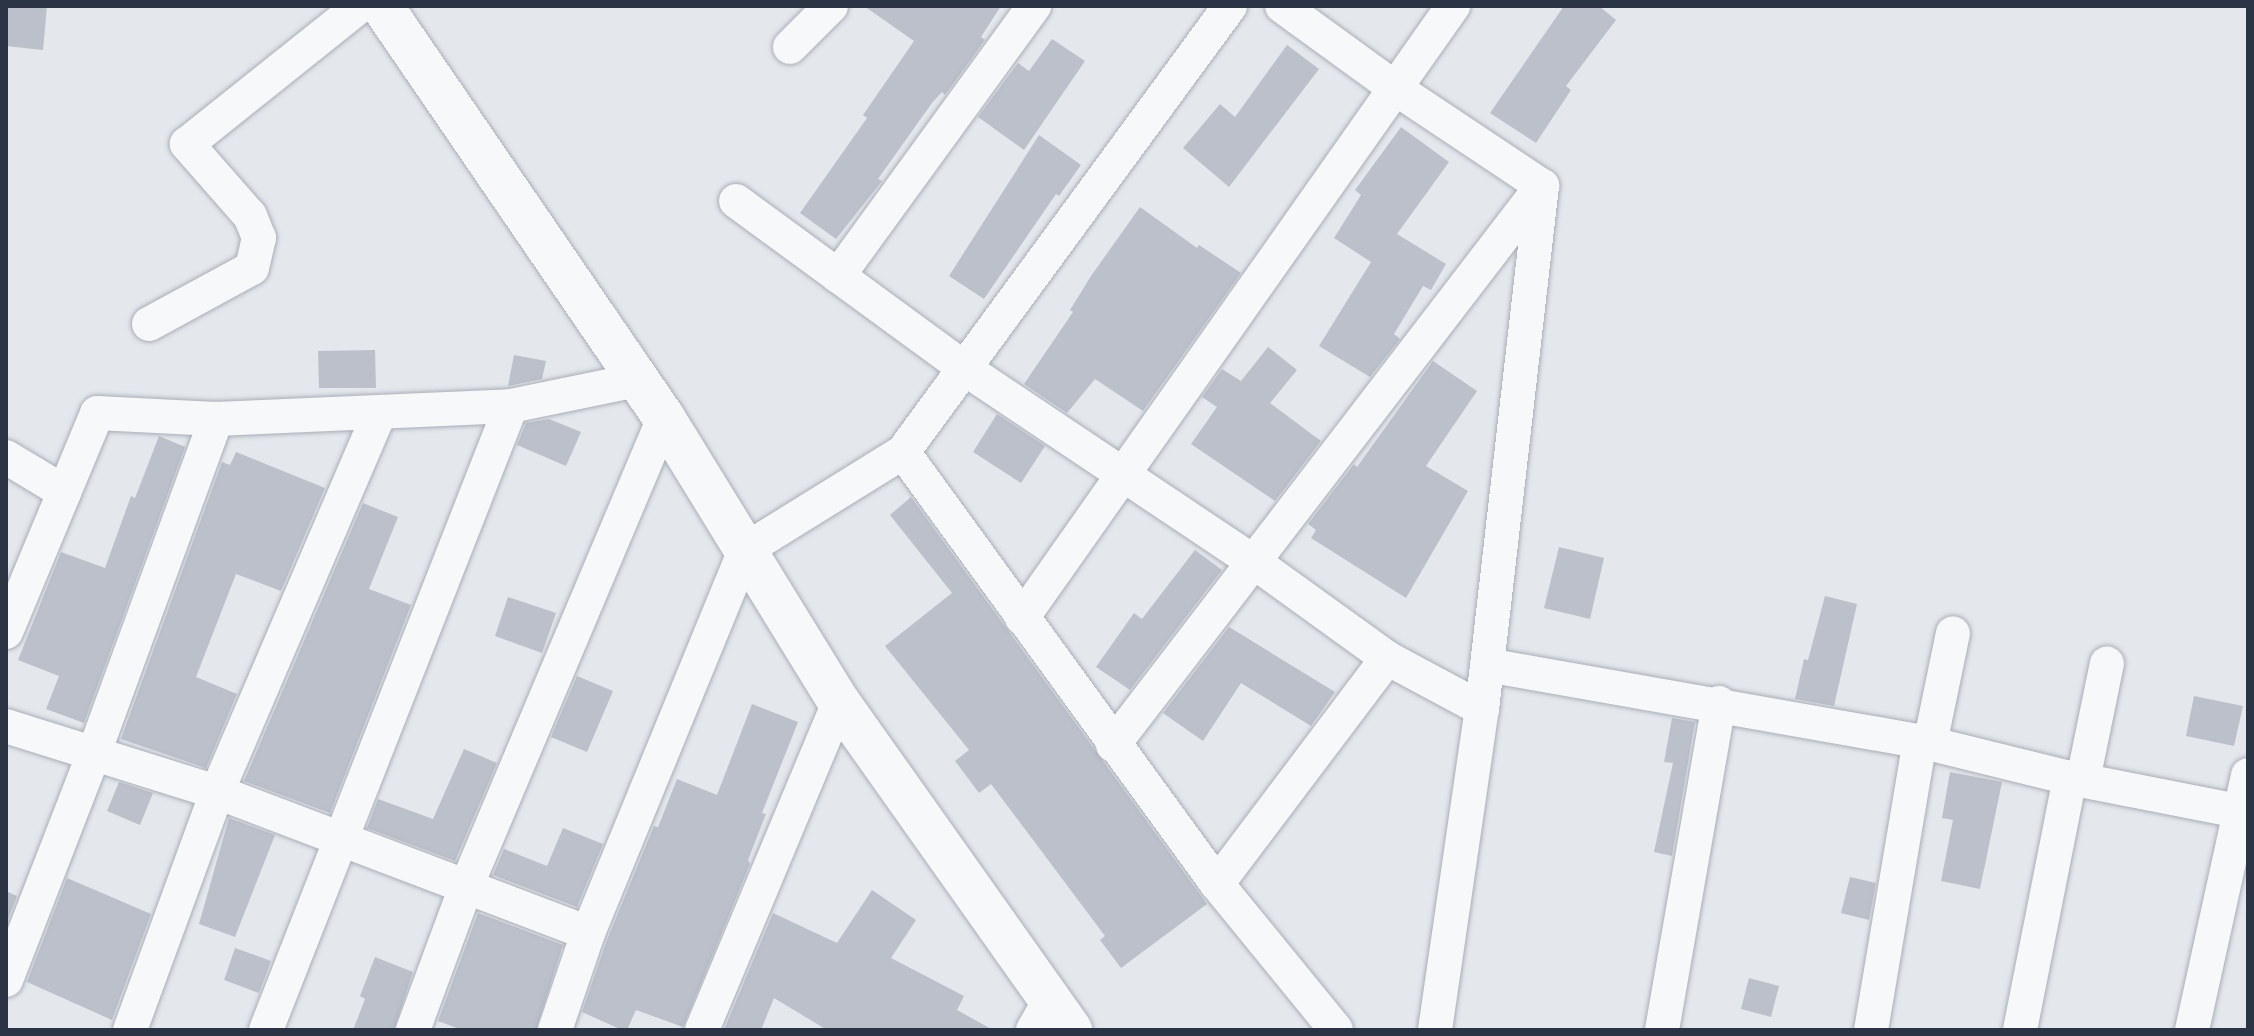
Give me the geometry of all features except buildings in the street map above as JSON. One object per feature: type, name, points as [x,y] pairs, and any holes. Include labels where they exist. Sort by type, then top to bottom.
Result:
[{"type":"street","points":[[149,324],[252,268],[259,238],[250,216],[187,144],[360,6]]},
{"type":"street","points":[[382,6],[664,418],[839,702],[1051,1020]]},
{"type":"street","points":[[790,47],[831,6]]},
{"type":"street","points":[[838,276],[1034,6]]},
{"type":"street","points":[[555,1030],[588,933],[745,550],[903,452],[1230,6]]},
{"type":"street","points":[[1282,6],[1395,88],[1542,186]]},
{"type":"street","points":[[1022,618],[1453,6]]},
{"type":"street","points":[[1113,745],[1542,186]]},
{"type":"street","points":[[1435,1030],[1482,709],[1542,186]]},
{"type":"street","points":[[736,201],[964,368],[1254,562],[1387,658],[1482,709]]},
{"type":"street","points":[[10,611],[97,413],[216,419],[511,406],[638,380]]},
{"type":"street","points":[[266,1030],[511,406]]},
{"type":"street","points":[[130,1030],[217,792],[379,414]]},
{"type":"street","points":[[413,1030],[466,887],[664,418]]},
{"type":"street","points":[[6,980],[94,753],[216,419]]},
{"type":"street","points":[[903,452],[1113,745],[1217,884],[1336,1030]]},
{"type":"street","points":[[6,457],[64,492]]},
{"type":"street","points":[[1871,1030],[1925,743],[1953,633]]},
{"type":"street","points":[[1217,884],[1387,658]]},
{"type":"street","points":[[2020,1030],[2076,779],[2107,663]]},
{"type":"street","points":[[1487,665],[1719,703],[1925,743],[2076,779],[2245,811]]},
{"type":"street","points":[[702,1030],[839,702]]},
{"type":"street","points":[[1662,1030],[1719,703]]},
{"type":"street","points":[[6,726],[217,792],[588,933]]},
{"type":"street","points":[[2192,1030],[2245,811],[2248,775]]}]
